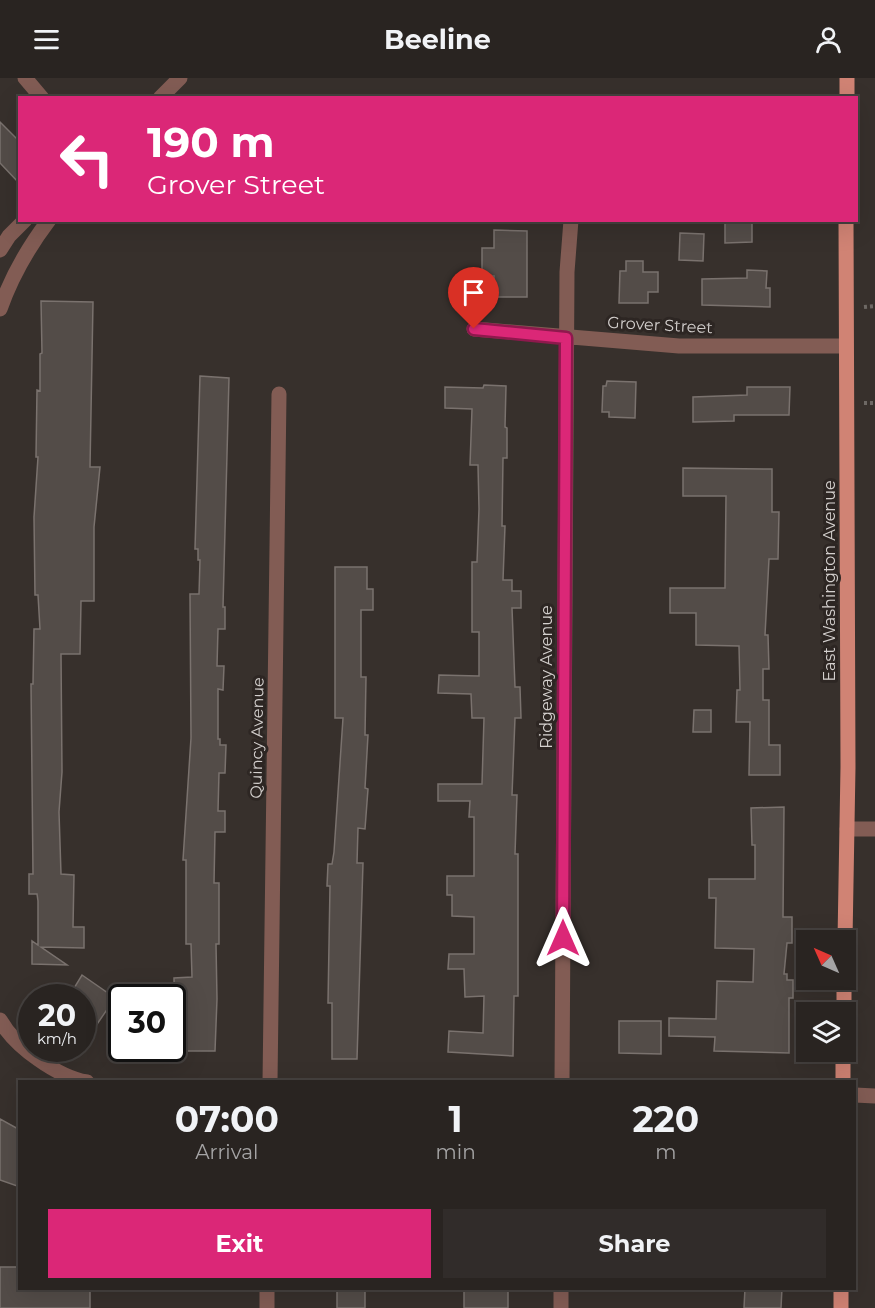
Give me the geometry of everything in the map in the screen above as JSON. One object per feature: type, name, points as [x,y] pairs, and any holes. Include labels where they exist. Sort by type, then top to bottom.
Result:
[{"type":"main road","points":[[847,78],[847,96]]},
{"type":"main road","name":"East Washington Avenue","points":[[845,930],[846,222]]},
{"type":"main road","points":[[843,1062],[843,1080]]},
{"type":"main road","points":[[841,1290],[841,1308]]},
{"type":"street","points":[[25,78],[40,96]]},
{"type":"street","points":[[162,96],[180,78]]},
{"type":"street","points":[[0,250],[23,222]]},
{"type":"street","points":[[0,309],[15,271],[48,222]]},
{"type":"street","name":"Ridgeway Avenue","points":[[562,1080],[566,338],[571,222]]},
{"type":"street","name":"Grover Street","points":[[474,329],[679,346],[845,346]]},
{"type":"street","name":"Quincy Avenue","points":[[270,1080],[279,394]]},
{"type":"street","points":[[847,829],[875,829]]},
{"type":"street","points":[[0,1020],[19,1045],[70,1079],[76,1080]]},
{"type":"street","points":[[856,1095],[875,1096]]},
{"type":"street","points":[[267,1290],[267,1308]]},
{"type":"street","points":[[561,1290],[561,1308]]},
{"type":"path","points":[[861,307],[875,306]]},
{"type":"path","points":[[860,403],[875,403]]},
{"type":"building","points":[[0,122],[18,140],[18,182],[0,163]]},
{"type":"building","points":[[725,222],[752,222],[752,242],[725,243]]},
{"type":"building","points":[[494,230],[527,231],[527,297],[494,297],[494,276],[482,276],[482,248],[494,248]]},
{"type":"building","points":[[680,233],[704,234],[703,261],[679,260]]},
{"type":"building","points":[[626,261],[643,261],[643,272],[658,272],[658,292],[648,292],[648,303],[619,303],[620,271],[626,271]]},
{"type":"building","points":[[747,270],[767,271],[766,288],[770,288],[770,307],[702,305],[702,279],[747,278]]},
{"type":"building","points":[[41,301],[93,302],[90,467],[100,467],[94,527],[94,601],[81,601],[80,654],[61,654],[62,772],[59,812],[61,874],[74,875],[73,927],[84,927],[84,948],[41,947],[67,965],[32,964],[32,941],[38,945],[38,901],[37,894],[29,894],[29,874],[33,874],[31,684],[33,684],[34,629],[40,629],[38,595],[35,595],[34,517],[38,457],[36,457],[37,390],[40,391],[40,354],[42,353]]},
{"type":"building","points":[[200,376],[229,378],[223,607],[225,607],[225,629],[218,629],[217,666],[224,666],[223,690],[218,689],[218,739],[220,739],[220,745],[226,745],[225,773],[219,773],[218,811],[225,811],[225,832],[215,832],[214,883],[219,883],[219,944],[216,944],[215,1051],[186,1051],[186,984],[174,984],[174,978],[192,977],[191,944],[186,944],[186,860],[183,860],[191,738],[190,594],[199,594],[200,560],[198,560],[198,549],[195,549]]},
{"type":"building","points":[[607,381],[636,382],[635,418],[609,417],[609,412],[602,412],[603,386],[606,386]]},
{"type":"building","points":[[484,385],[506,386],[507,458],[503,458],[502,526],[505,526],[503,580],[512,580],[512,591],[521,591],[521,608],[512,608],[515,687],[520,687],[521,718],[515,718],[512,795],[517,795],[515,854],[518,854],[518,996],[514,996],[513,1056],[448,1052],[449,1031],[483,1033],[484,996],[465,997],[464,969],[448,969],[449,954],[474,954],[474,917],[452,916],[452,895],[447,895],[447,876],[474,876],[474,817],[469,817],[470,801],[438,801],[438,784],[482,784],[484,718],[472,718],[471,694],[438,693],[439,675],[479,676],[479,632],[472,632],[472,562],[477,562],[479,509],[478,465],[470,465],[472,409],[445,408],[445,387],[483,388]]},
{"type":"building","points":[[747,387],[790,387],[789,415],[734,415],[734,421],[693,422],[693,397],[747,395]]},
{"type":"building","points":[[683,468],[772,469],[772,512],[779,512],[778,559],[769,559],[765,635],[768,635],[769,669],[763,669],[763,700],[769,700],[769,745],[780,745],[780,775],[749,775],[750,722],[736,722],[737,690],[740,690],[739,646],[696,645],[696,613],[670,613],[670,588],[725,588],[726,496],[683,496]]},
{"type":"building","points":[[335,567],[367,567],[367,589],[373,589],[373,610],[361,610],[361,677],[366,677],[365,735],[368,735],[365,788],[368,789],[365,829],[358,828],[357,863],[363,863],[357,1059],[332,1059],[332,1003],[328,1003],[330,886],[327,886],[328,864],[332,864],[334,852],[343,718],[335,718]]},
{"type":"building","points":[[694,710],[711,710],[711,732],[693,732]]},
{"type":"building","points":[[784,807],[783,917],[792,917],[792,943],[787,943],[784,974],[787,974],[787,980],[793,980],[793,998],[789,998],[789,1053],[714,1051],[715,1037],[669,1036],[669,1018],[716,1019],[717,981],[753,982],[754,949],[715,948],[716,898],[709,898],[709,879],[755,879],[755,845],[752,845],[751,808]]},
{"type":"building","points":[[82,975],[95,984],[77,984]]},
{"type":"building","points":[[96,985],[108,993],[108,1008],[96,1026]]},
{"type":"building","points":[[619,1021],[661,1021],[661,1054],[619,1053]]},
{"type":"building","points":[[0,1119],[18,1129],[18,1186],[0,1180]]},
{"type":"building","points":[[0,1267],[18,1267],[18,1290],[90,1290],[90,1308],[0,1308]]},
{"type":"building","points":[[337,1290],[365,1290],[365,1308],[337,1308]]},
{"type":"building","points":[[464,1290],[508,1290],[508,1308],[464,1308]]},
{"type":"building","points":[[745,1290],[782,1290],[781,1308],[744,1308]]},
{"type":"route","points":[[474,329],[566,338],[563,938]]}]
